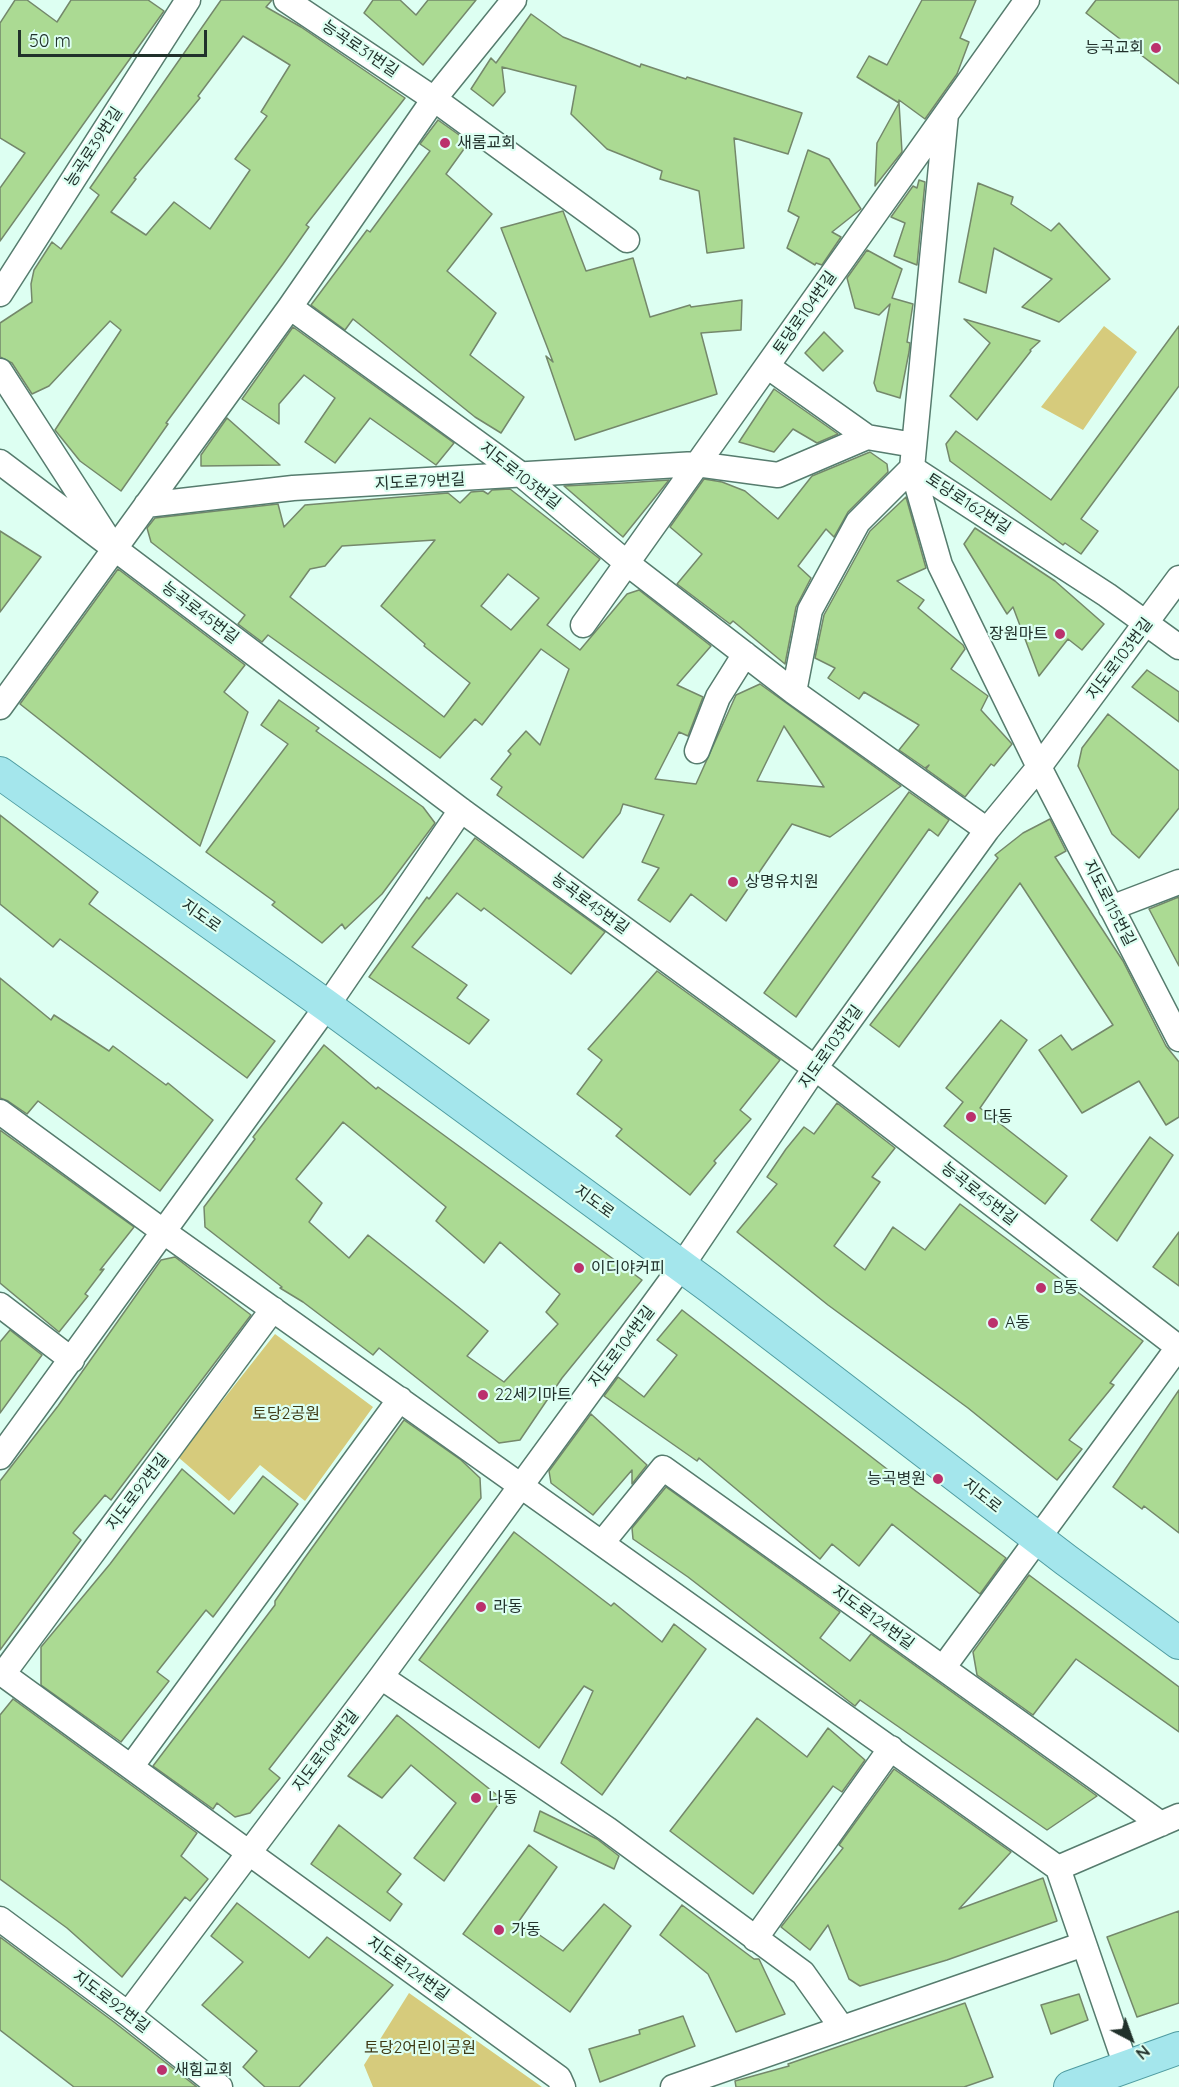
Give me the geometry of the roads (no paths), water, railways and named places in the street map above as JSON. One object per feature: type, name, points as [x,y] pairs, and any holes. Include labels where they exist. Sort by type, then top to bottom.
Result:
[{"type":"main road","name":"지도로","points":[[0,773],[327,1006],[681,1267],[1179,1644]]},
{"type":"main road","points":[[1070,2087],[1179,2048]]},
{"type":"street","name":"능곡로39번길","points":[[0,294],[188,0]]},
{"type":"street","name":"능곡로31번길","points":[[286,0],[434,99]]},
{"type":"street","points":[[0,707],[290,307],[434,99],[514,0]]},
{"type":"street","name":"토당로104번길","points":[[583,625],[1027,0]]},
{"type":"street","points":[[434,99],[627,240]]},
{"type":"street","points":[[946,114],[913,456],[940,565],[1039,767]]},
{"type":"street","name":"지도로103번길","points":[[290,307],[523,476],[628,564],[794,692],[987,830]]},
{"type":"street","name":"토당로162번길","points":[[767,366],[867,437],[913,456],[1179,647]]},
{"type":"street","points":[[0,371],[115,549]]},
{"type":"street","name":"지도로79번길","points":[[146,505],[293,488],[696,464],[778,475],[867,437]]},
{"type":"street","name":"토당로162번길","points":[[794,692],[810,609],[858,522],[913,456]]},
{"type":"street","name":"능곡로45번길","points":[[0,462],[461,810],[815,1068],[1178,1347]]},
{"type":"street","name":"지도로103번길","points":[[681,1267],[815,1068],[987,830],[1039,767],[1179,578]]},
{"type":"street","points":[[697,751],[718,697],[745,654]]},
{"type":"street","name":"지도로115번길","points":[[1039,767],[1179,1039]]},
{"type":"street","points":[[0,1457],[327,1006],[461,810]]},
{"type":"street","points":[[1111,908],[1179,882]]},
{"type":"street","points":[[0,1112],[164,1232],[1058,1868],[1126,2066]]},
{"type":"street","name":"지도로104번길","points":[[128,2014],[381,1677],[681,1267]]},
{"type":"street","points":[[0,1305],[72,1360]]},
{"type":"street","name":"지도로92번길","points":[[249,1854],[1,1673],[273,1309]]},
{"type":"street","points":[[943,1668],[1039,1540],[1178,1347]]},
{"type":"street","points":[[131,1767],[400,1399]]},
{"type":"street","name":"지도로124번길","points":[[602,1543],[663,1468],[943,1668],[1170,1820]]},
{"type":"street","points":[[381,1677],[607,1829],[803,1973],[842,2028]]},
{"type":"street","points":[[755,1939],[891,1748]]},
{"type":"street","name":"지도로124번길","points":[[1058,1868],[1170,1820]]},
{"type":"street","name":"지도로124번길","points":[[249,1854],[559,2078],[563,2087]]},
{"type":"street","name":"지도로92번길","points":[[0,1919],[128,2014],[220,2087]]},
{"type":"street","points":[[674,2087],[710,2081],[842,2028],[1084,1944]]},
{"type":"place","name":"능곡교회","points":[[1156,48]]},
{"type":"place","name":"새롬교회","points":[[445,143]]},
{"type":"place","name":"장원마트","points":[[1060,634]]},
{"type":"place","name":"상명유치원","points":[[733,882]]},
{"type":"place","name":"다동","points":[[971,1117]]},
{"type":"place","name":"이디야커피","points":[[579,1268]]},
{"type":"place","name":"B동","points":[[1041,1288]]},
{"type":"place","name":"A동","points":[[993,1323]]},
{"type":"place","name":"22세기마트","points":[[483,1395]]},
{"type":"place","name":"능곡병원","points":[[938,1479]]},
{"type":"place","name":"라동","points":[[481,1607]]},
{"type":"place","name":"나동","points":[[476,1798]]},
{"type":"place","name":"가동","points":[[499,1930]]},
{"type":"place","name":"새힘교회","points":[[162,2070]]},
{"type":"park label","name":"토당2공원","points":[[286,1414]]},
{"type":"park label","name":"토당2어린이공원","points":[[420,2048]]}]
